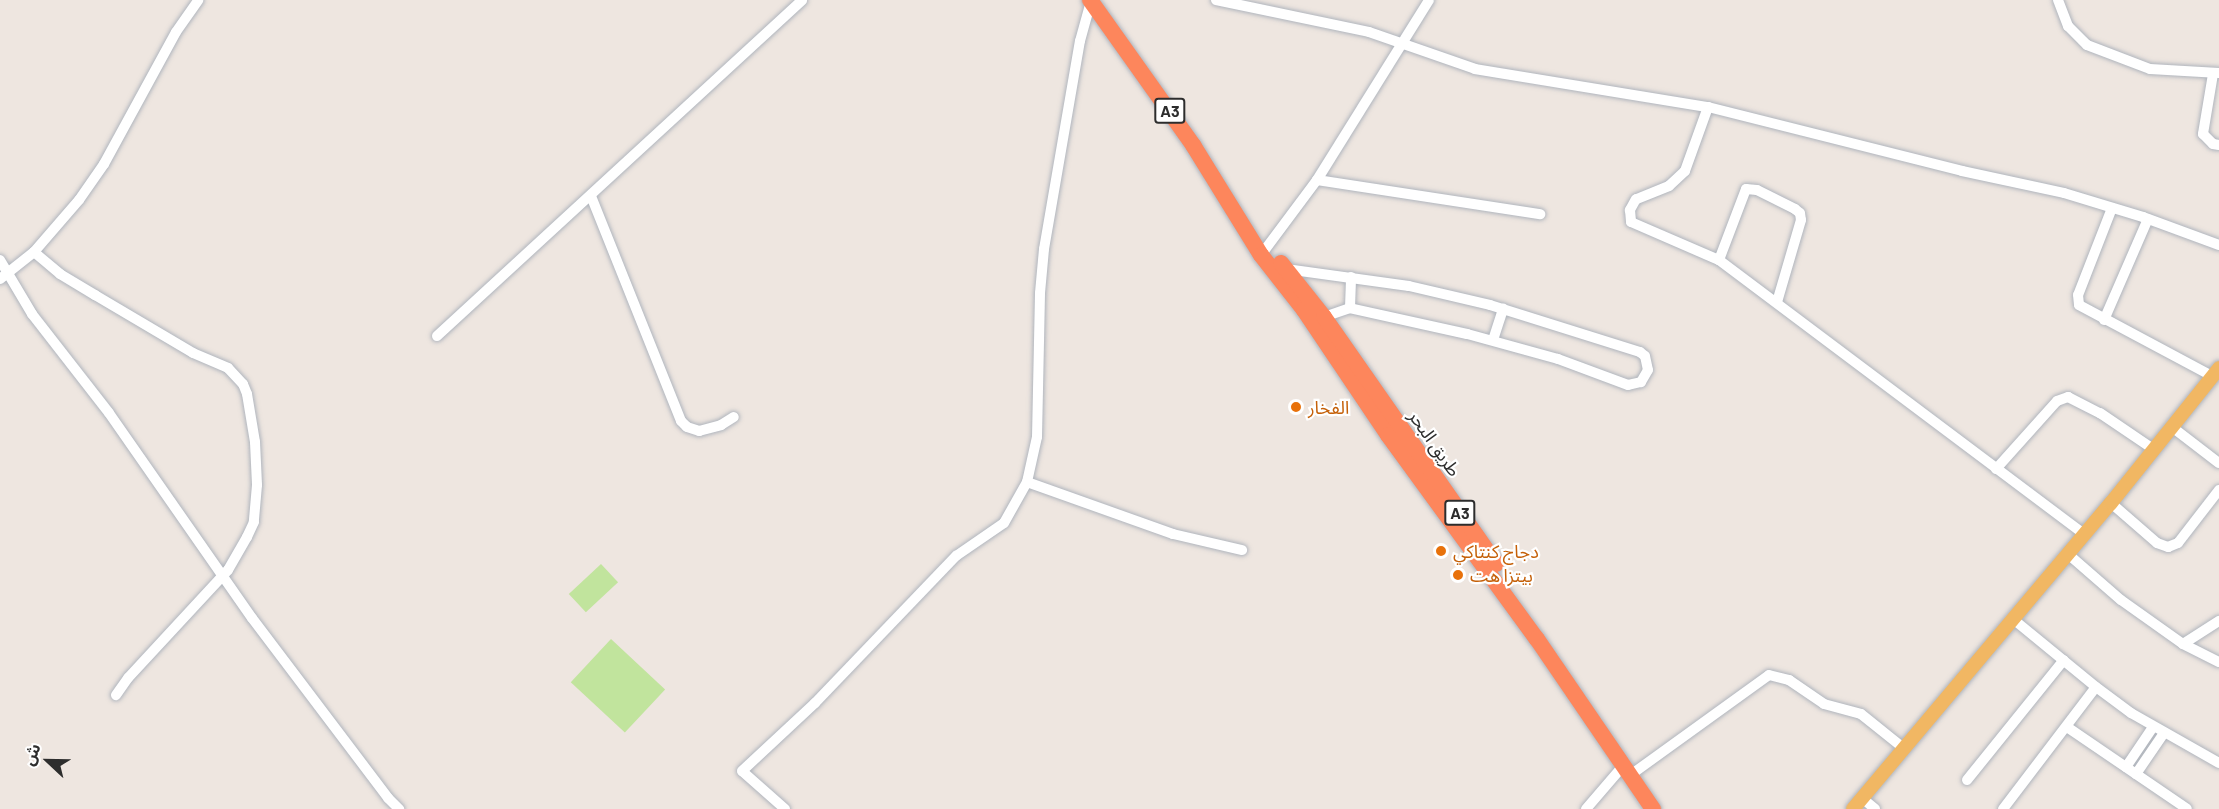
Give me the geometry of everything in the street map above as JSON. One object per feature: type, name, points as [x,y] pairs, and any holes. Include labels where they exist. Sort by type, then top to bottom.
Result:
[{"type":"highway","name":"طريق البحر","points":[[1090,1],[1187,136],[1245,226],[1309,307],[1324,317],[1345,361]]},
{"type":"highway","name":"طريق البحر","points":[[1265,251],[1286,268],[1345,361],[1536,639],[1630,769],[1664,809]]},
{"type":"highway","name":"طريق البحر","points":[[1630,769],[1653,809]]},
{"type":"main road","points":[[1853,809],[1902,747],[2085,535],[2217,372]]},
{"type":"street","points":[[4,276],[34,252],[62,223],[104,164],[176,32],[198,0]]},
{"type":"street","points":[[437,336],[802,0]]},
{"type":"street","points":[[1216,0],[1369,32],[1475,69],[1708,107],[1962,171],[2064,193],[2148,219],[2219,245]]},
{"type":"street","points":[[1265,251],[1317,180],[1429,0]]},
{"type":"street","points":[[2058,0],[2068,26],[2087,45],[2150,69],[2216,74],[2203,134],[2213,144],[2219,145]]},
{"type":"street","points":[[785,809],[742,771],[815,703],[957,556],[1004,523],[1027,482],[1037,437],[1040,293],[1044,249],[1080,41],[1090,1]]},
{"type":"street","points":[[1708,107],[1685,171],[1670,186],[1636,199],[1629,216],[1630,222],[1719,260],[2085,535]]},
{"type":"street","points":[[1317,180],[1540,214]]},
{"type":"street","points":[[1719,260],[1746,189],[1757,189],[1796,209],[1800,213],[1801,220],[1777,302]]},
{"type":"street","points":[[591,196],[681,421],[687,427],[699,431],[721,425],[734,417]]},
{"type":"street","points":[[2112,208],[2078,296],[2079,305],[2104,320],[2217,372]]},
{"type":"street","points":[[2104,320],[2148,219]]},
{"type":"street","points":[[34,252],[60,274],[95,295],[193,353],[228,368],[243,384],[247,394],[257,460],[254,522],[242,549],[222,575],[128,678],[117,694]]},
{"type":"street","points":[[0,260],[4,276],[70,359],[312,700],[399,809]]},
{"type":"street","points":[[1286,268],[1409,286],[1503,309],[1640,352],[1645,356],[1648,370],[1641,381],[1628,385],[1558,359],[1493,340],[1350,308],[1324,317]]},
{"type":"street","points":[[1350,308],[1351,276]]},
{"type":"street","points":[[1493,340],[1503,309]]},
{"type":"street","points":[[1996,469],[2057,401],[2068,397],[2100,413],[2153,449]]},
{"type":"street","points":[[2172,427],[2219,463]]},
{"type":"street","points":[[1027,482],[1173,534],[1242,550]]},
{"type":"street","points":[[2111,503],[2157,543],[2168,547],[2178,543],[2219,490]]},
{"type":"street","points":[[2068,554],[2121,600],[2183,644],[2219,662]]},
{"type":"street","points":[[2013,619],[2096,687],[2153,727],[2219,763]]},
{"type":"street","points":[[2183,644],[2219,621]]},
{"type":"street","points":[[1967,780],[2064,660]]},
{"type":"street","points":[[1586,809],[1630,769],[1768,675],[1789,680],[1824,704],[1861,714],[1902,747]]},
{"type":"street","points":[[2003,809],[2096,687]]},
{"type":"street","points":[[2067,727],[2187,809]]},
{"type":"street","points":[[2126,767],[2153,727]]},
{"type":"street","points":[[2136,774],[2164,733]]},
{"type":"street","points":[[1862,798],[1875,809]]},
{"type":"green space","points":[[601,564],[618,582],[586,612],[569,594]]},
{"type":"green space","points":[[611,639],[665,689],[625,733],[571,682]]},
{"type":"place","name":"الفخار","points":[[1296,407]]},
{"type":"place","name":"دجاج كنتاكي","points":[[1441,551]]},
{"type":"place","name":"بيتزا هت","points":[[1458,575]]}]
